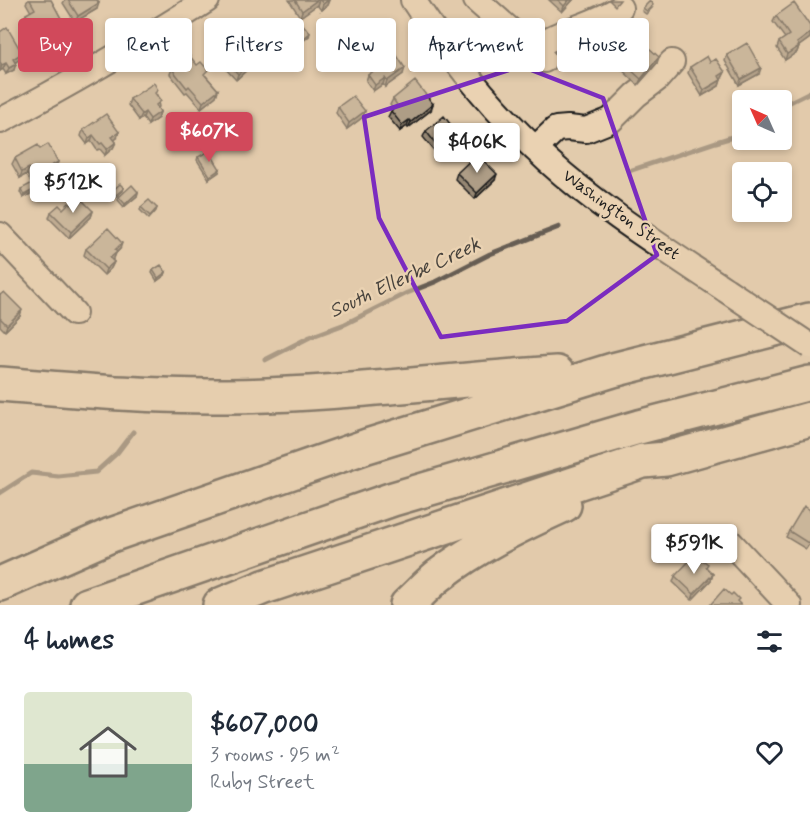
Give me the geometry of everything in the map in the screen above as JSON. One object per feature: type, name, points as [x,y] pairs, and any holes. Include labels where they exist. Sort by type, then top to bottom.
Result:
[{"type":"highway","points":[[0,584],[122,531],[367,446],[613,370],[810,320]]},
{"type":"highway","points":[[0,384],[86,392],[226,396],[364,390],[460,380],[613,370]]},
{"type":"highway","points":[[87,605],[393,500],[639,427],[810,383]]},
{"type":"highway","points":[[220,605],[264,588],[643,461],[666,459],[810,419]]},
{"type":"highway","points":[[407,605],[437,577],[508,532],[595,491],[646,471],[666,459]]},
{"type":"street","points":[[0,121],[124,51],[207,0]]},
{"type":"street","name":"Washington Street","points":[[413,0],[443,44],[479,90],[547,160],[626,222],[810,346]]},
{"type":"street","points":[[476,0],[538,55],[546,40],[607,16],[620,8]]},
{"type":"street","points":[[536,149],[556,129],[586,130],[611,120],[636,95],[657,79],[672,62]]},
{"type":"street","points":[[0,235],[74,313]]},
{"type":"street","points":[[730,543],[789,605]]},
{"type":"highlighted area","points":[[521,66],[603,98],[657,255],[567,321],[441,337],[379,218],[364,117]]},
{"type":"building","points":[[30,0],[51,0],[61,18],[28,18],[26,14],[35,9]]},
{"type":"building","points":[[68,0],[97,0],[99,3],[78,16]]},
{"type":"building","points":[[295,0],[317,0],[302,11]]},
{"type":"building","points":[[558,0],[569,0],[564,6]]},
{"type":"building","points":[[650,1],[653,5],[647,11],[643,8]]},
{"type":"building","points":[[794,3],[810,26],[810,33],[797,43],[799,46],[787,54],[779,42],[789,35],[776,16]]},
{"type":"building","points":[[304,26],[310,33],[304,38]]},
{"type":"building","points":[[7,27],[18,46],[18,56],[13,59],[16,64],[9,68],[6,63],[2,65],[0,62],[0,32]]},
{"type":"building","points":[[747,43],[761,68],[741,79],[727,55]]},
{"type":"building","points":[[649,48],[659,57],[649,69]]},
{"type":"building","points":[[396,54],[405,68],[387,81],[385,78],[375,85],[368,75],[372,72],[396,72]]},
{"type":"building","points":[[707,56],[710,62],[716,59],[725,72],[719,76],[721,80],[704,90],[690,67]]},
{"type":"building","points":[[192,59],[197,65],[201,62],[204,65],[204,72],[206,72],[204,74],[218,90],[203,102],[189,86],[187,88],[174,72],[192,72]]},
{"type":"building","points":[[633,72],[647,72],[641,79]]},
{"type":"building","points":[[415,81],[433,104],[411,122],[409,120],[402,125],[391,111],[397,105],[393,99]]},
{"type":"building","points":[[154,83],[158,90],[155,93],[161,101],[156,105],[160,112],[150,119],[145,112],[142,114],[130,99]]},
{"type":"building","points":[[353,96],[365,111],[349,123],[338,107]]},
{"type":"building","points":[[106,114],[119,132],[112,137],[116,142],[107,149],[93,135],[89,138],[83,130]]},
{"type":"building","points":[[444,116],[457,133],[439,148],[426,131]]},
{"type":"building","points":[[48,144],[58,162],[46,169],[49,173],[40,178],[38,174],[33,176],[29,168],[22,172],[15,158],[38,145],[40,149]]},
{"type":"building","points":[[209,151],[220,169],[210,176],[198,157]]},
{"type":"building","points":[[477,154],[497,174],[477,193],[457,173]]},
{"type":"building","points":[[36,181],[39,187],[24,195],[21,189]]},
{"type":"building","points":[[120,184],[124,188],[116,195],[112,191]]},
{"type":"building","points":[[132,185],[138,192],[125,204],[119,197]]},
{"type":"building","points":[[79,197],[93,211],[71,232],[51,212],[59,205],[63,209],[69,203],[71,205]]},
{"type":"building","points":[[149,200],[157,208],[150,216],[141,207]]},
{"type":"building","points":[[108,228],[122,243],[110,258],[114,262],[106,269],[86,249]]},
{"type":"building","points":[[161,265],[166,272],[158,278],[153,270]]},
{"type":"building","points":[[4,292],[22,310],[7,325],[0,318],[0,295]]},
{"type":"building","points":[[804,506],[810,510],[810,540],[808,543],[789,531]]},
{"type":"building","points":[[694,556],[699,561],[701,559],[708,564],[706,567],[713,574],[694,594],[675,576]]},
{"type":"building","points":[[724,589],[731,595],[733,593],[741,605],[710,605]]},
{"type":"waterway","name":"South Ellerbe Creek","points":[[792,101],[810,92]]},
{"type":"waterway","name":"South Ellerbe Creek","points":[[632,170],[732,137]]},
{"type":"waterway","name":"South Ellerbe Creek","points":[[265,360],[310,337],[345,324],[407,293],[435,282],[490,254],[559,227]]},
{"type":"waterway","name":"South Ellerbe Creek","points":[[0,493],[31,473],[58,476],[96,472],[117,453],[133,432]]}]
